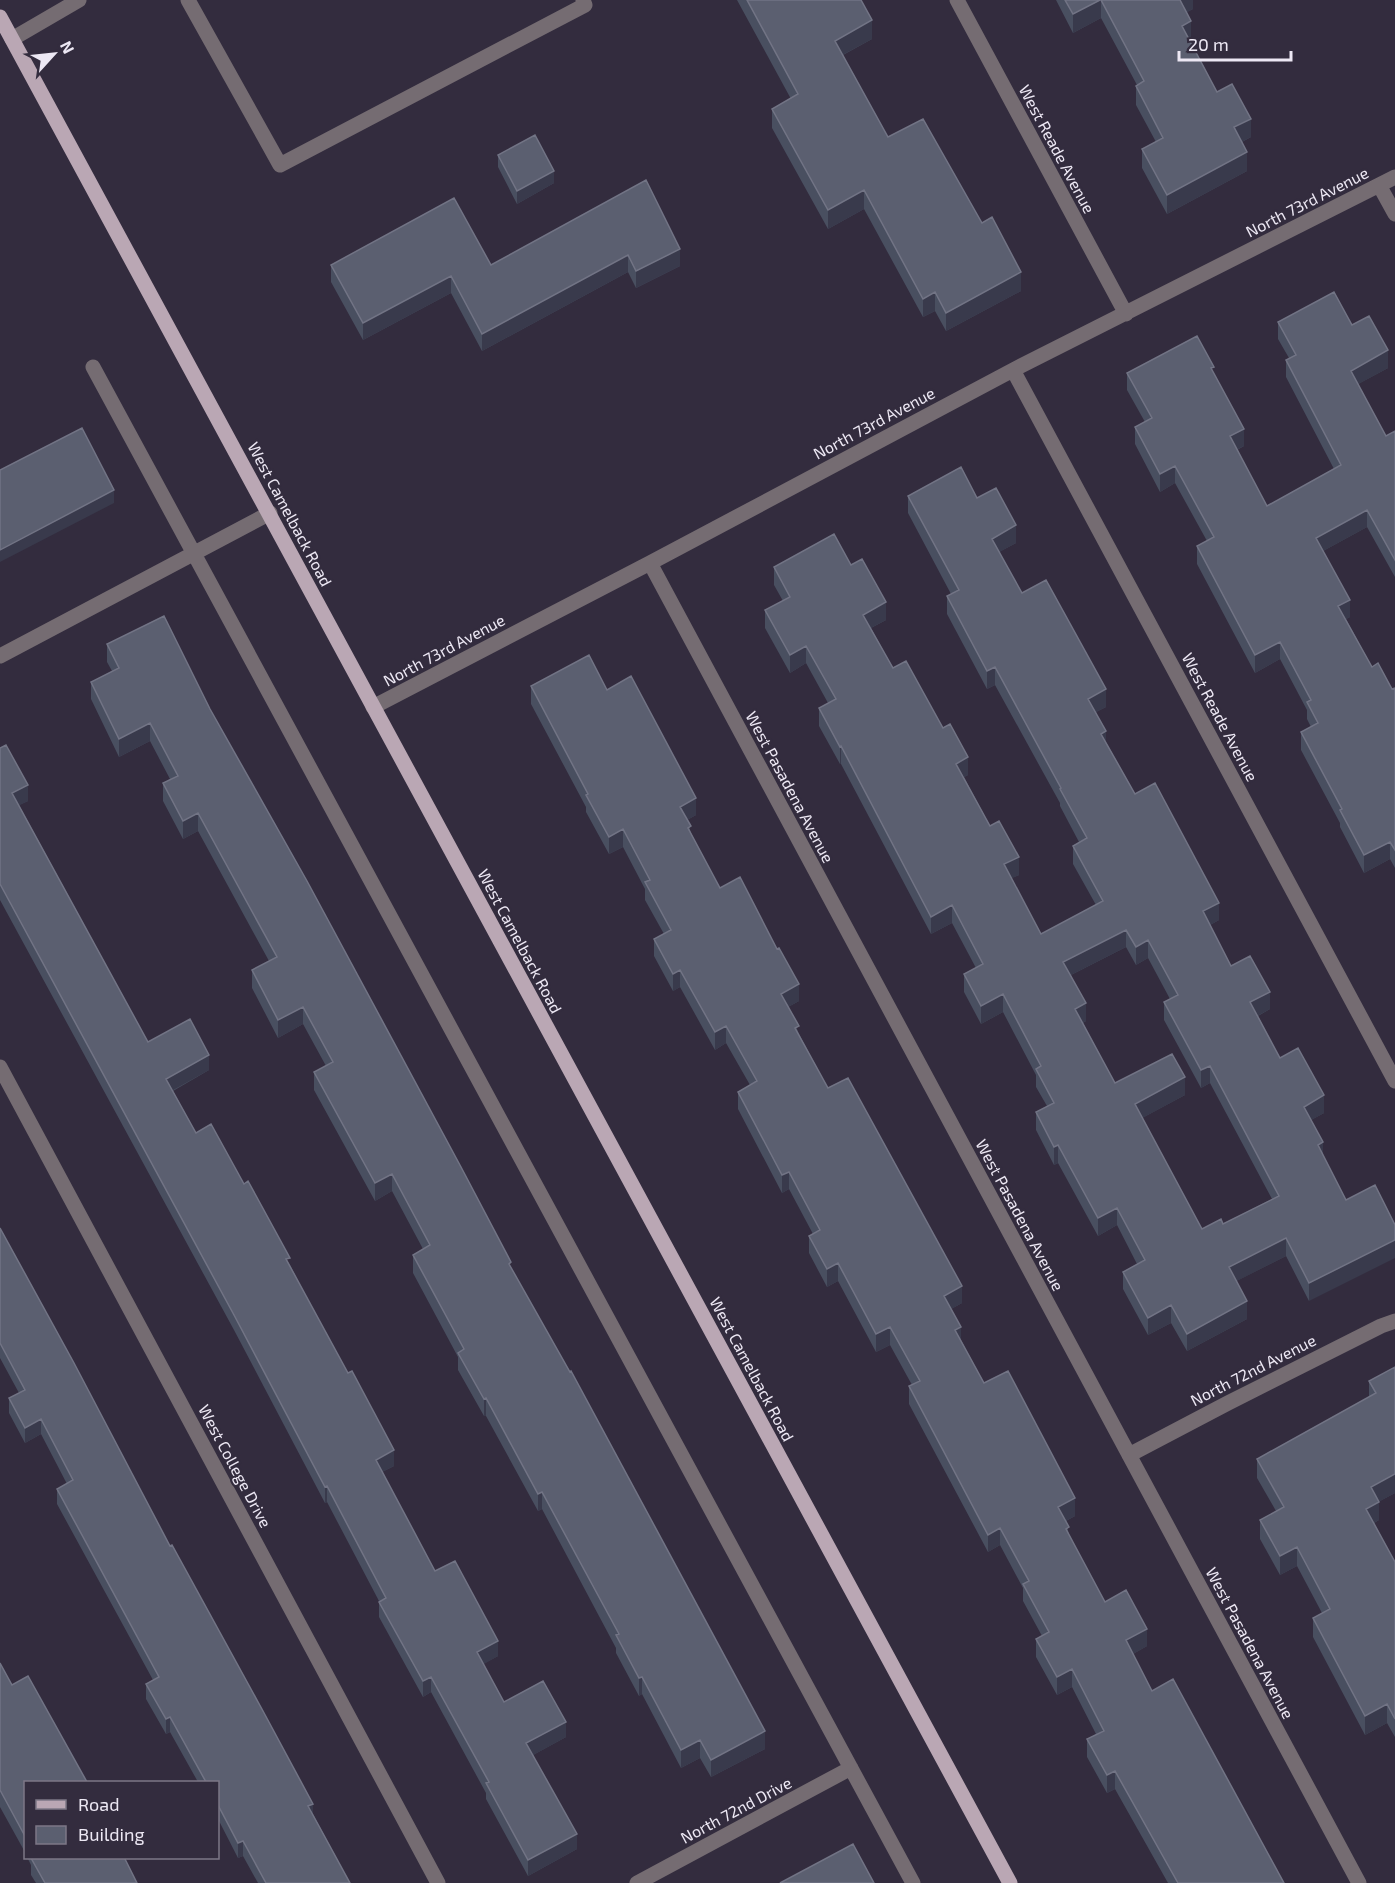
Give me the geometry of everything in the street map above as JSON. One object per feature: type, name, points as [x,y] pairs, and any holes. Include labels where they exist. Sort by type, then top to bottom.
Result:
[{"type":"main road","name":"West Camelback Road","points":[[0,16],[1010,1883]]},
{"type":"street","points":[[12,39],[78,0]]},
{"type":"street","points":[[188,0],[280,165],[585,5],[583,0]]},
{"type":"street","name":"West Reade Avenue","points":[[957,0],[1126,314]]},
{"type":"street","name":"North 73rd Avenue","points":[[373,707],[1014,370],[1395,177]]},
{"type":"street","points":[[1379,185],[1395,214]]},
{"type":"street","points":[[93,367],[913,1883]]},
{"type":"street","name":"West Reade Avenue","points":[[1014,370],[1395,1081]]},
{"type":"street","points":[[0,656],[270,513]]},
{"type":"street","name":"West Pasadena Avenue","points":[[650,563],[1359,1883]]},
{"type":"street","name":"West College Drive","points":[[0,1067],[438,1883]]},
{"type":"street","name":"North 72nd Avenue","points":[[1129,1455],[1228,1402],[1395,1321]]},
{"type":"street","name":"North 72nd Drive","points":[[637,1883],[851,1768]]},
{"type":"building","points":[[747,0],[861,0],[872,20],[835,41],[888,137],[923,119],[982,223],[992,217],[1021,272],[946,313],[935,292],[923,299],[864,190],[828,210],[772,109],[798,94]]},
{"type":"building","points":[[1065,0],[1100,0],[1073,14]]},
{"type":"building","points":[[1101,0],[1180,0],[1191,21],[1182,26],[1217,92],[1232,84],[1251,119],[1234,127],[1247,152],[1167,195],[1142,149],[1163,138],[1136,86],[1144,81]]},
{"type":"building","points":[[535,135],[554,171],[517,191],[498,155]]},
{"type":"building","points":[[646,180],[680,249],[636,271],[628,255],[482,334],[451,276],[363,323],[331,265],[454,198],[491,265]]},
{"type":"building","points":[[1334,292],[1352,325],[1369,316],[1388,350],[1351,371],[1386,436],[1395,431],[1395,560],[1367,510],[1316,538],[1350,600],[1338,606],[1372,667],[1378,663],[1392,689],[1395,688],[1395,850],[1390,842],[1364,855],[1301,732],[1318,723],[1307,702],[1311,700],[1280,642],[1255,655],[1197,546],[1214,537],[1175,466],[1160,474],[1135,427],[1152,418],[1127,373],[1197,336],[1214,367],[1211,368],[1244,429],[1230,436],[1267,506],[1341,465],[1286,360],[1296,355],[1278,322]]},
{"type":"building","points":[[82,428],[114,490],[0,550],[0,470]]},
{"type":"building","points":[[961,467],[977,498],[996,488],[1016,525],[992,539],[1022,593],[1046,580],[1106,689],[1088,699],[1106,731],[1101,734],[1135,794],[1155,783],[1219,903],[1203,911],[1231,966],[1250,956],[1270,992],[1250,1002],[1280,1058],[1298,1048],[1324,1095],[1304,1107],[1323,1142],[1318,1145],[1346,1200],[1375,1185],[1395,1225],[1395,1240],[1309,1283],[1286,1238],[1229,1267],[1247,1301],[1187,1334],[1171,1305],[1148,1318],[1123,1272],[1145,1260],[1117,1208],[1098,1218],[1058,1145],[1054,1147],[1036,1112],[1054,1103],[1036,1069],[1041,1066],[1003,994],[981,1006],[964,974],[983,964],[952,905],[931,917],[819,708],[836,699],[806,646],[790,655],[765,610],[790,597],[774,567],[834,534],[851,565],[862,559],[886,602],[863,615],[893,668],[906,661],[943,728],[950,724],[968,757],[956,764],[990,826],[999,821],[1019,857],[1004,864],[1041,934],[1103,901],[1073,846],[1087,838],[995,667],[987,671],[947,596],[959,590],[908,496]],"holes":[[[1126,930],[1136,947],[1148,940],[1178,995],[1164,1002],[1201,1070],[1210,1066],[1279,1196],[1223,1224],[1221,1219],[1202,1229],[1135,1104],[1185,1077],[1172,1054],[1115,1083],[1075,1009],[1086,1003],[1063,962]]]},
{"type":"building","points":[[164,616],[210,709],[307,881],[461,1167],[511,1262],[509,1264],[571,1371],[765,1731],[711,1760],[700,1740],[681,1750],[642,1677],[639,1678],[616,1635],[619,1634],[542,1492],[538,1494],[486,1398],[484,1399],[458,1353],[464,1349],[413,1255],[430,1245],[392,1174],[375,1183],[314,1072],[333,1062],[303,1007],[278,1020],[252,970],[277,957],[198,813],[183,821],[163,783],[178,776],[150,723],[119,739],[91,682],[119,668],[107,644]]},
{"type":"building","points":[[589,655],[607,690],[631,676],[696,798],[680,807],[691,826],[688,828],[720,888],[740,877],[777,949],[779,948],[799,984],[781,994],[799,1026],[795,1028],[828,1088],[848,1078],[962,1286],[944,1296],[961,1327],[955,1330],[984,1383],[1008,1371],[1075,1498],[1058,1507],[1069,1527],[1066,1529],[1105,1602],[1126,1590],[1147,1629],[1126,1640],[1152,1691],[1173,1679],[1284,1883],[1178,1883],[1115,1771],[1107,1775],[1087,1739],[1104,1731],[1072,1669],[1057,1677],[1036,1639],[1049,1632],[1023,1584],[1029,1581],[1000,1528],[988,1535],[909,1386],[920,1381],[890,1327],[876,1334],[838,1263],[827,1269],[809,1236],[820,1230],[789,1172],[782,1175],[738,1092],[757,1081],[726,1026],[715,1032],[680,970],[673,974],[654,939],[671,930],[645,882],[650,880],[623,829],[609,837],[531,686]]},
{"type":"building","points":[[6,745],[28,785],[12,793],[148,1042],[190,1019],[209,1055],[166,1079],[196,1133],[211,1124],[244,1184],[248,1181],[290,1258],[286,1259],[348,1373],[352,1371],[394,1450],[376,1460],[435,1571],[455,1561],[498,1641],[477,1652],[504,1702],[543,1681],[566,1722],[526,1743],[577,1834],[528,1860],[486,1783],[489,1782],[431,1677],[423,1681],[379,1602],[386,1598],[327,1486],[325,1487],[0,884],[0,748]]},
{"type":"building","points":[[0,1228],[170,1546],[172,1545],[313,1804],[308,1806],[350,1883],[266,1883],[243,1841],[238,1843],[219,1807],[219,1781],[205,1781],[170,1717],[166,1719],[146,1684],[159,1677],[57,1489],[73,1480],[41,1419],[25,1428],[9,1398],[25,1390],[0,1343]]},
{"type":"building","points":[[1395,1367],[1395,1474],[1371,1487],[1379,1502],[1366,1509],[1395,1562],[1395,1719],[1387,1704],[1365,1716],[1313,1618],[1330,1609],[1297,1547],[1280,1556],[1260,1520],[1284,1507],[1257,1459],[1376,1393],[1369,1381]]},
{"type":"building","points":[[0,1663],[12,1685],[28,1676],[86,1781],[24,1781],[24,1834],[0,1790]]},
{"type":"building","points":[[853,1844],[874,1883],[780,1883]]},
{"type":"building","points":[[32,1859],[125,1859],[137,1883],[45,1883]]}]
